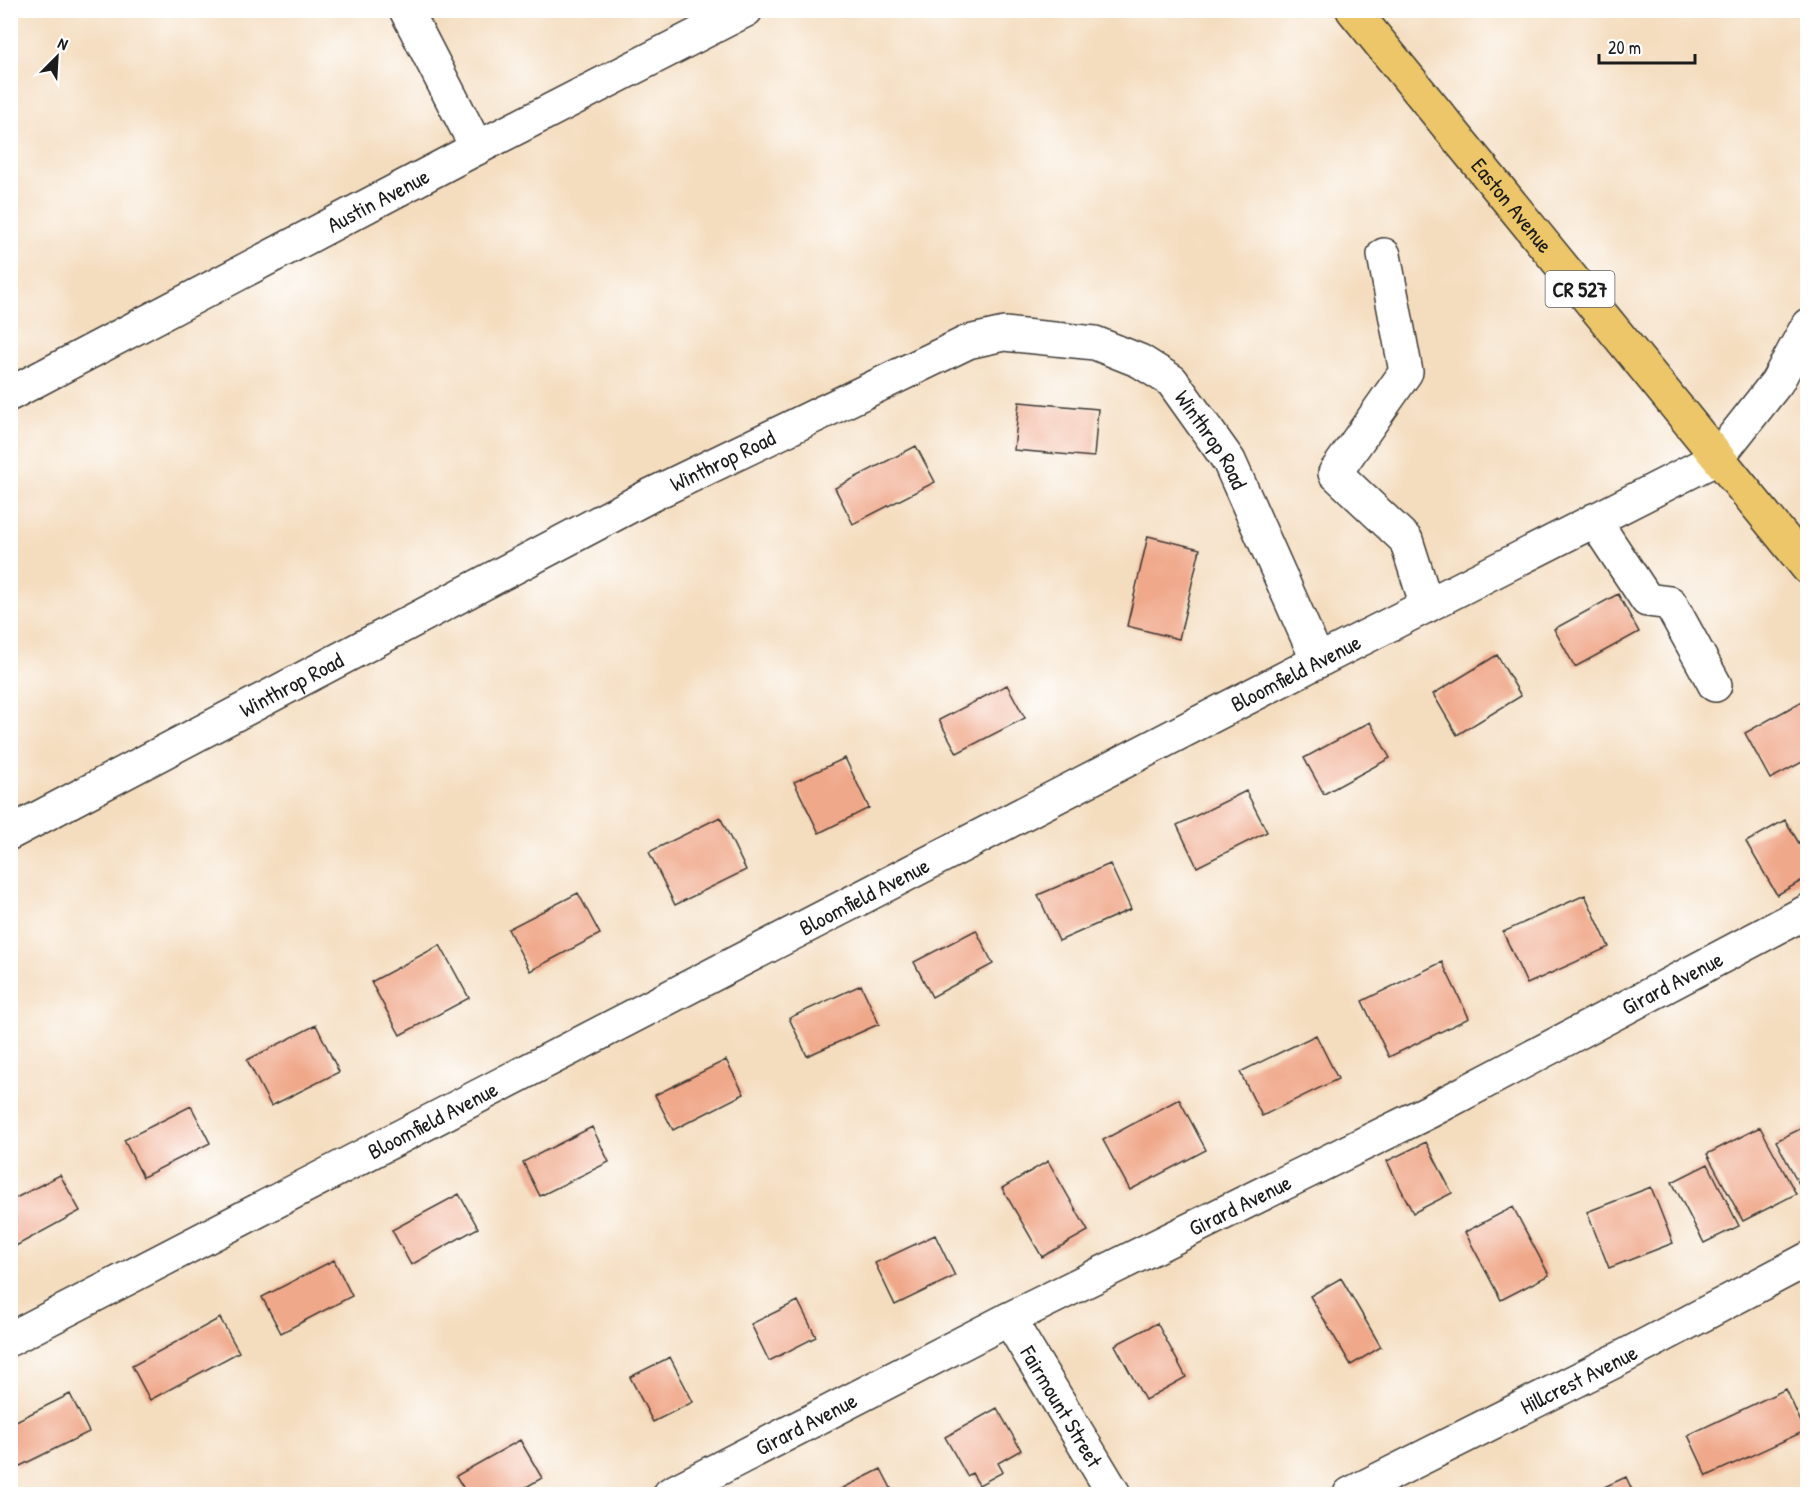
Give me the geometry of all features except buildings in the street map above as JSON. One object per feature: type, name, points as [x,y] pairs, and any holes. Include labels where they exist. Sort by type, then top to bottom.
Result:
[{"type":"main road","name":"Easton Avenue","points":[[1353,10],[1808,568]]},
{"type":"street","points":[[406,10],[477,148]]},
{"type":"street","name":"Austin Avenue","points":[[10,393],[477,148],[747,10]]},
{"type":"street","points":[[1384,255],[1406,372],[1335,473],[1406,540],[1427,606]]},
{"type":"street","points":[[1717,458],[1777,382],[1808,325]]},
{"type":"street","name":"Winthrop Road","points":[[10,833],[651,495],[968,342],[1004,334],[1095,343],[1140,361],[1172,381],[1229,460],[1318,662]]},
{"type":"street","name":"Bloomfield Avenue","points":[[10,1339],[1717,458]]},
{"type":"street","points":[[1594,520],[1647,600],[1670,603],[1715,685]]},
{"type":"street","name":"Girard Avenue","points":[[670,1494],[1009,1318],[1430,1111],[1808,911]]},
{"type":"street","name":"Hillcrest Avenue","points":[[1350,1494],[1621,1358],[1808,1259]]},
{"type":"street","name":"Fairmount Street","points":[[1009,1318],[1114,1494]]}]
